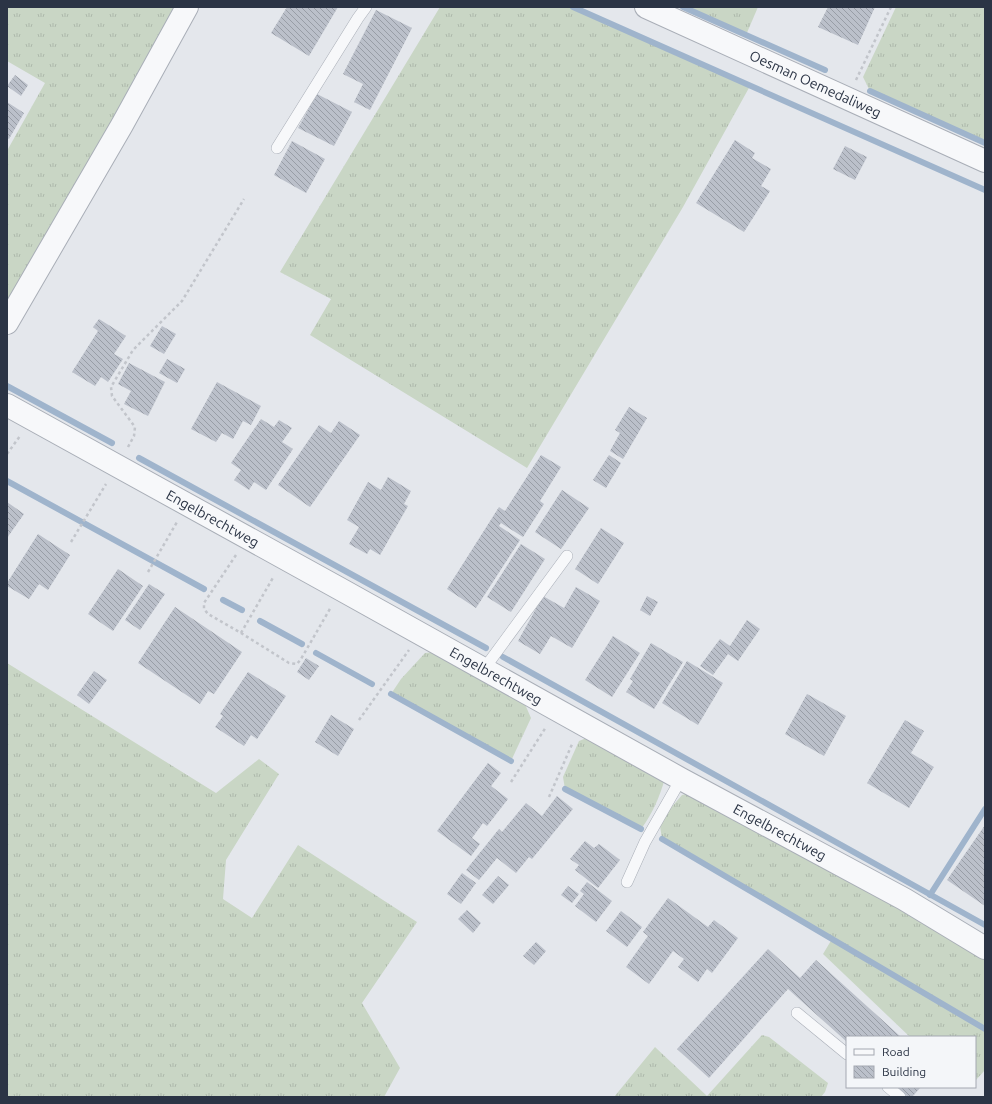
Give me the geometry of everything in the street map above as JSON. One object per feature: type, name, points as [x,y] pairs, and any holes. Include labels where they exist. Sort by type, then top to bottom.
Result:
[{"type":"street","points":[[7,323],[99,164],[187,7]]},
{"type":"street","name":"Oesman Oemedaliweg","points":[[646,7],[985,161]]},
{"type":"street","name":"Engelbrechtweg","points":[[7,405],[421,633],[681,779],[904,899],[985,948]]},
{"type":"lane","points":[[277,148],[366,7]]},
{"type":"lane","points":[[484,669],[567,556]]},
{"type":"lane","points":[[627,882],[645,842],[681,779]]},
{"type":"lane","points":[[797,1013],[846,1053]]},
{"type":"lane","points":[[889,1088],[900,1097]]},
{"type":"path","points":[[847,99],[891,7]]},
{"type":"path","points":[[71,542],[134,436],[135,427],[112,396],[111,387],[133,350],[182,300],[244,198]]},
{"type":"path","points":[[148,572],[188,505]]},
{"type":"path","points":[[248,538],[204,603],[204,610],[208,614],[289,664],[297,664],[301,659],[342,590]]},
{"type":"path","points":[[241,633],[284,558]]},
{"type":"path","points":[[359,720],[421,633]]},
{"type":"path","points":[[510,782],[557,710]]},
{"type":"path","points":[[550,797],[581,723]]},
{"type":"green space","points":[[7,7],[184,7],[7,318],[7,149],[45,83],[7,61]]},
{"type":"green space","points":[[440,7],[573,7],[750,86],[683,207],[527,468],[310,335],[331,299],[280,272]]},
{"type":"green space","points":[[683,7],[758,7],[746,35]]},
{"type":"green space","points":[[896,7],[985,7],[985,143],[870,91],[863,77]]},
{"type":"green space","points":[[435,652],[524,702],[531,718],[511,761],[391,694],[401,679],[425,653]]},
{"type":"green space","points":[[7,663],[216,793],[259,759],[279,774],[226,860],[223,899],[252,918],[298,845],[417,922],[362,1003],[400,1068],[384,1097],[7,1097]]},
{"type":"green space","points":[[589,737],[665,778],[656,804],[641,829],[565,789],[563,777],[579,741]]},
{"type":"green space","points":[[692,793],[887,899],[985,957],[985,1070],[976,1080],[976,1036],[909,1036],[823,954],[832,939],[662,839],[660,826],[670,809],[682,795]]},
{"type":"green space","points":[[762,1035],[769,1037],[828,1083],[825,1092],[821,1097],[614,1097],[655,1047],[707,1096]]},
{"type":"building","points":[[287,7],[338,7],[309,56],[271,33]]},
{"type":"building","points":[[828,7],[875,7],[858,45],[818,27]]},
{"type":"building","points":[[376,10],[412,28],[370,110],[354,102],[363,84],[343,74]]},
{"type":"building","points":[[15,75],[28,85],[21,96],[7,86]]},
{"type":"building","points":[[317,94],[352,112],[334,146],[298,128]]},
{"type":"building","points":[[7,102],[24,113],[9,139],[7,138]]},
{"type":"building","points":[[735,140],[755,153],[752,158],[771,169],[761,186],[770,191],[744,232],[696,203]]},
{"type":"building","points":[[292,141],[325,159],[306,193],[274,175]]},
{"type":"building","points":[[845,146],[867,157],[855,180],[833,169]]},
{"type":"building","points":[[99,319],[126,336],[114,354],[123,359],[108,382],[101,377],[95,386],[72,372],[98,331],[93,327]]},
{"type":"building","points":[[162,326],[176,334],[164,354],[150,346]]},
{"type":"building","points":[[167,359],[185,369],[177,383],[159,373]]},
{"type":"building","points":[[129,363],[165,382],[148,416],[124,404],[131,391],[118,384]]},
{"type":"building","points":[[217,382],[261,406],[251,425],[243,421],[233,439],[222,433],[216,442],[191,429]]},
{"type":"building","points":[[629,407],[647,418],[623,459],[610,451],[620,433],[615,430]]},
{"type":"building","points":[[261,419],[274,427],[279,420],[292,428],[282,442],[293,449],[266,490],[254,482],[249,490],[234,480],[241,470],[231,463]]},
{"type":"building","points":[[339,421],[360,435],[310,507],[278,485],[319,425],[331,433]]},
{"type":"building","points":[[541,455],[561,467],[540,501],[544,504],[523,537],[501,523],[499,526],[520,540],[476,608],[447,589],[499,507],[505,511]]},
{"type":"building","points":[[609,455],[621,463],[606,488],[593,480]]},
{"type":"building","points":[[388,477],[411,491],[404,504],[408,506],[380,555],[370,549],[367,554],[349,544],[359,527],[347,520],[368,482],[381,490]]},
{"type":"building","points":[[562,490],[589,508],[561,549],[535,532]]},
{"type":"building","points":[[7,502],[24,514],[7,538]]},
{"type":"building","points":[[601,528],[624,543],[598,584],[575,569]]},
{"type":"building","points":[[38,534],[70,555],[48,590],[39,584],[29,599],[7,586],[7,583]]},
{"type":"building","points":[[521,544],[545,559],[511,612],[487,597]]},
{"type":"building","points":[[118,569],[143,586],[113,631],[88,614]]},
{"type":"building","points":[[149,584],[165,594],[140,630],[125,620]]},
{"type":"building","points":[[576,587],[600,601],[572,648],[551,636],[540,654],[518,641],[543,596],[564,608]]},
{"type":"building","points":[[647,596],[658,602],[650,616],[640,610]]},
{"type":"building","points":[[175,607],[242,652],[214,694],[208,691],[200,704],[138,663]]},
{"type":"building","points":[[747,620],[760,629],[738,661],[728,654],[713,675],[700,666],[720,639],[730,646]]},
{"type":"building","points":[[613,636],[640,653],[612,697],[585,680]]},
{"type":"building","points":[[651,643],[683,662],[654,709],[626,692],[633,681],[630,679]]},
{"type":"building","points":[[306,658],[319,666],[309,680],[297,672]]},
{"type":"building","points":[[687,661],[723,683],[698,725],[662,703]]},
{"type":"building","points":[[94,671],[107,680],[89,704],[77,695]]},
{"type":"building","points":[[248,672],[286,696],[257,739],[251,735],[244,746],[215,727],[223,716],[220,714]]},
{"type":"building","points":[[807,694],[846,716],[824,756],[785,734]]},
{"type":"building","points":[[331,715],[354,729],[338,756],[315,742]]},
{"type":"building","points":[[905,720],[924,731],[911,753],[934,767],[909,808],[867,783]]},
{"type":"building","points":[[488,763],[501,773],[491,786],[508,799],[487,826],[483,823],[472,838],[480,844],[471,856],[437,831]]},
{"type":"building","points":[[557,796],[573,809],[532,859],[529,857],[516,873],[497,858],[479,880],[466,870],[499,829],[502,832],[526,803],[542,816]]},
{"type":"building","points":[[985,825],[985,906],[947,880]]},
{"type":"building","points":[[585,841],[594,848],[599,844],[620,860],[598,888],[575,870],[579,865],[570,859]]},
{"type":"building","points":[[462,873],[476,883],[461,904],[447,894]]},
{"type":"building","points":[[498,876],[509,885],[493,904],[482,895]]},
{"type":"building","points":[[587,882],[612,901],[596,922],[575,906],[584,894],[580,891]]},
{"type":"building","points":[[568,886],[579,894],[572,903],[561,895]]},
{"type":"building","points":[[668,898],[708,927],[714,920],[738,938],[712,973],[707,969],[698,982],[678,967],[684,959],[673,951],[649,984],[626,967],[648,936],[643,932]]},
{"type":"building","points":[[467,910],[481,923],[473,933],[458,919]]},
{"type":"building","points":[[621,911],[642,927],[627,947],[606,931]]},
{"type":"building","points":[[536,942],[546,951],[534,965],[523,956]]},
{"type":"building","points":[[768,949],[800,978],[816,960],[900,1036],[846,1036],[846,1041],[788,989],[709,1078],[677,1049]]},
{"type":"building","points":[[898,1088],[920,1088],[912,1097],[908,1097]]},
{"type":"waterway","points":[[573,7],[985,190]]},
{"type":"waterway","points":[[683,7],[825,70]]},
{"type":"waterway","points":[[870,91],[985,143]]},
{"type":"waterway","points":[[7,386],[112,443]]},
{"type":"waterway","points":[[139,458],[486,648]]},
{"type":"waterway","points":[[7,481],[204,589]]},
{"type":"waterway","points":[[223,600],[242,610]]},
{"type":"waterway","points":[[260,621],[302,644]]},
{"type":"waterway","points":[[316,653],[372,684]]},
{"type":"waterway","points":[[503,657],[985,925]]},
{"type":"waterway","points":[[391,694],[511,761]]},
{"type":"waterway","points":[[565,789],[641,829]]},
{"type":"waterway","points":[[930,895],[985,809]]},
{"type":"waterway","points":[[662,839],[985,1029]]}]
